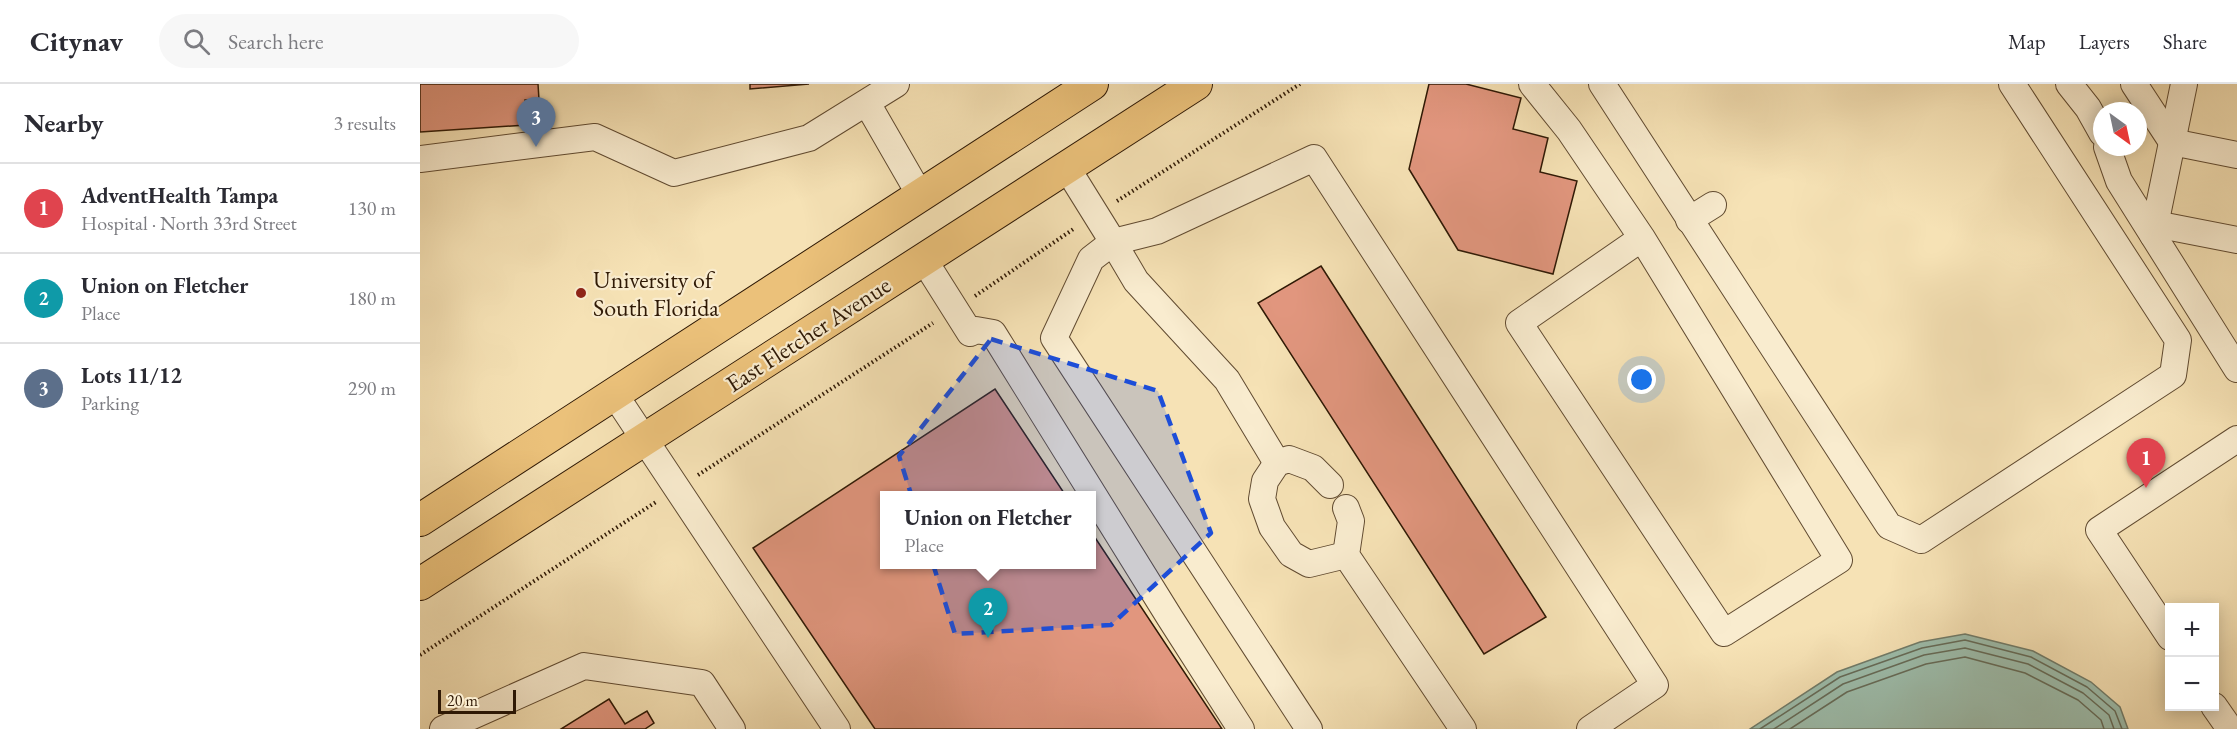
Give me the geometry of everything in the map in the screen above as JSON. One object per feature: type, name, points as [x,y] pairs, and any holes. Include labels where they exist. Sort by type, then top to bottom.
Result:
[{"type":"main road","points":[[420,520],[1092,84]]},
{"type":"main road","name":"East Fletcher Avenue","points":[[420,585],[1196,84]]},
{"type":"street","points":[[420,159],[595,137],[674,173],[809,138],[897,84]]},
{"type":"street","points":[[1532,84],[1569,130],[1642,238],[1839,560],[1724,633],[1519,323],[1642,238]]},
{"type":"street","points":[[1602,84],[1888,526],[1921,540],[2173,375],[2178,340],[2036,138],[2012,84]]},
{"type":"street","points":[[2068,84],[2093,117]]},
{"type":"street","points":[[2134,84],[2172,142],[2237,155]]},
{"type":"street","points":[[2154,230],[2184,84]]},
{"type":"street","points":[[867,103],[920,195]]},
{"type":"street","points":[[2110,156],[2119,181],[2154,230],[2237,369]]},
{"type":"street","points":[[1309,729],[1054,338],[1091,259],[1113,242],[1157,231],[1314,158],[1655,685],[1590,729]]},
{"type":"street","points":[[1068,168],[1136,282],[1227,380],[1277,463]]},
{"type":"street","points":[[1689,220],[1713,205]]},
{"type":"street","points":[[2154,230],[2237,240]]},
{"type":"street","points":[[924,260],[970,333],[976,330],[993,333],[1091,491]]},
{"type":"street","points":[[2210,325],[2237,331]]},
{"type":"street","points":[[615,395],[837,729]]},
{"type":"street","points":[[2165,631],[2099,530],[2237,439]]},
{"type":"street","points":[[1330,485],[1313,468],[1289,459],[1277,463],[1265,481],[1262,499],[1272,527],[1291,554],[1309,564],[1346,555]]},
{"type":"street","points":[[1096,499],[1241,729]]},
{"type":"street","points":[[1346,508],[1351,521],[1346,555],[1463,729]]},
{"type":"street","points":[[443,729],[584,666],[702,683],[732,729]]},
{"type":"path","points":[[420,655],[956,308],[1095,214],[1300,84]]},
{"type":"highlighted area","points":[[991,339],[1158,391],[1211,533],[1111,625],[955,634],[899,456]]},
{"type":"water","points":[[1965,634],[2033,651],[2091,682],[2120,707],[2128,729],[1750,729],[1837,672],[1920,642]]},
{"type":"building","points":[[420,84],[538,84],[539,100],[525,100],[526,125],[420,132]]},
{"type":"building","points":[[750,84],[809,84],[750,89]]},
{"type":"building","points":[[1429,84],[1466,84],[1521,98],[1513,129],[1548,138],[1540,172],[1577,181],[1553,274],[1458,250],[1409,169]]},
{"type":"building","points":[[1321,266],[1546,617],[1484,654],[1258,303]]},
{"type":"building","points":[[995,389],[1063,491],[880,491],[880,569],[1096,569],[1096,539],[1222,729],[875,729],[753,548]]},
{"type":"building","points":[[609,699],[625,724],[647,711],[654,723],[645,729],[561,729]]},
{"type":"place","name":"Lots 11/12","points":[[536,147]]},
{"type":"place","name":"University of South Florida","points":[[581,293]]},
{"type":"place","name":"AdventHealth Tampa","points":[[2146,488]]},
{"type":"place","name":"Union on Fletcher","points":[[988,638]]}]
